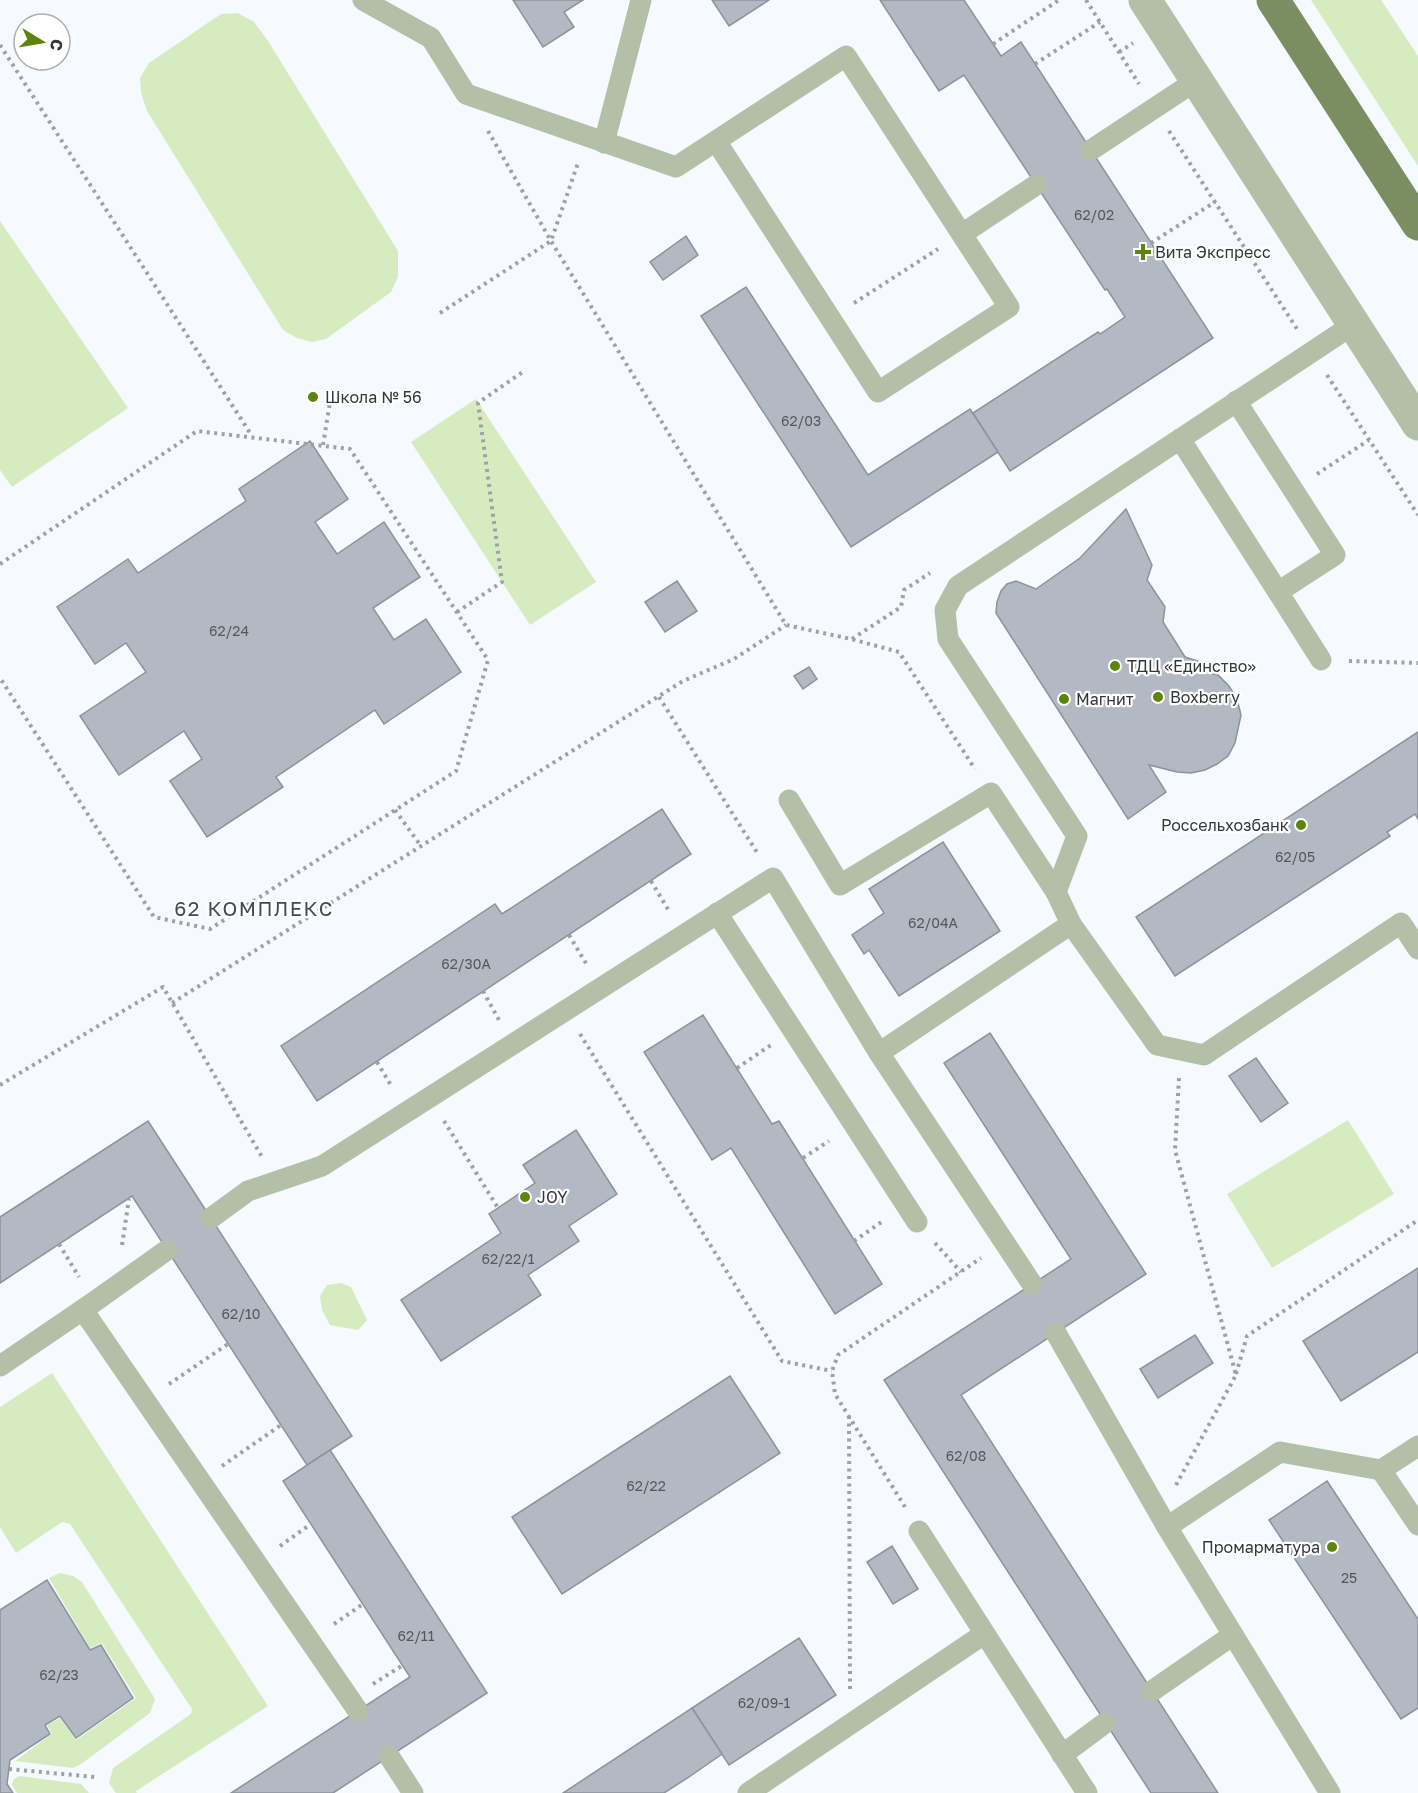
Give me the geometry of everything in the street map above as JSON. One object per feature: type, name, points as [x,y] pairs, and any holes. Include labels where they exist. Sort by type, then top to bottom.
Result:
[{"type":"main road","points":[[1273,0],[1418,224]]},
{"type":"street","points":[[1145,0],[1418,424]]},
{"type":"lane","points":[[363,0],[431,38],[466,94],[676,167],[846,56],[1009,307],[878,392],[716,141]]},
{"type":"lane","points":[[596,140],[641,0]]},
{"type":"lane","points":[[1091,150],[1197,80]]},
{"type":"lane","points":[[962,234],[1036,185]]},
{"type":"lane","points":[[1056,892],[1077,836],[948,639],[945,610],[958,585],[1354,324]]},
{"type":"lane","points":[[1236,401],[1335,555],[1278,592]]},
{"type":"lane","points":[[1180,439],[1321,660]]},
{"type":"lane","points":[[789,800],[840,885],[991,793],[1056,892],[1071,924],[1157,1045],[1204,1055],[1401,923],[1418,949]]},
{"type":"lane","points":[[211,1218],[248,1191],[322,1166],[772,878],[879,1053],[1032,1284]]},
{"type":"lane","points":[[717,914],[917,1222]]},
{"type":"lane","points":[[879,1053],[1071,924]]},
{"type":"lane","points":[[0,1366],[167,1250]]},
{"type":"lane","points":[[89,1306],[146,1401],[358,1711]]},
{"type":"lane","points":[[1056,1332],[1163,1521],[1330,1793]]},
{"type":"lane","points":[[1163,1521],[1280,1452],[1381,1470],[1418,1446]]},
{"type":"lane","points":[[1381,1470],[1418,1526]]},
{"type":"lane","points":[[919,1531],[1087,1793]]},
{"type":"lane","points":[[748,1793],[984,1634]]},
{"type":"lane","points":[[1152,1691],[1233,1635]]},
{"type":"lane","points":[[1062,1755],[1105,1723]]},
{"type":"lane","points":[[389,1756],[413,1793]]},
{"type":"path","points":[[993,44],[1059,0]]},
{"type":"path","points":[[1086,0],[1154,109],[1418,515]]},
{"type":"path","points":[[1035,64],[1100,22]]},
{"type":"path","points":[[0,45],[252,436]]},
{"type":"path","points":[[466,94],[551,241],[786,625]]},
{"type":"path","points":[[440,313],[551,241],[596,140]]},
{"type":"path","points":[[1151,243],[1215,202]]},
{"type":"path","points":[[830,318],[962,234]]},
{"type":"path","points":[[457,612],[502,582],[478,402],[524,371]]},
{"type":"path","points":[[323,446],[332,390]]},
{"type":"path","points":[[0,564],[197,431],[350,449],[488,660],[456,771],[210,929],[154,917],[0,678]]},
{"type":"path","points":[[1293,490],[1369,440]]},
{"type":"path","points":[[851,639],[901,607]]},
{"type":"path","points":[[172,1003],[684,681],[734,659],[786,625],[899,652],[991,793]]},
{"type":"path","points":[[1321,660],[1418,663]]},
{"type":"path","points":[[659,697],[772,878]]},
{"type":"path","points":[[395,810],[421,846]]},
{"type":"path","points":[[651,881],[684,934]]},
{"type":"path","points":[[0,1085],[163,987],[277,1182]]},
{"type":"path","points":[[566,1010],[782,1361],[832,1371]]},
{"type":"path","points":[[737,1068],[793,1030]]},
{"type":"path","points":[[1180,1050],[1175,1150],[1236,1375]]},
{"type":"path","points":[[461,1148],[498,1208]]},
{"type":"path","points":[[116,1286],[129,1199]]},
{"type":"path","points":[[1163,1521],[1236,1375],[1247,1336],[1418,1220]]},
{"type":"path","points":[[917,1222],[961,1272]]},
{"type":"path","points":[[919,1531],[835,1394],[832,1371],[838,1354],[1004,1242]]},
{"type":"path","points":[[59,1244],[89,1306]]},
{"type":"path","points":[[146,1401],[228,1344]]},
{"type":"path","points":[[849,1416],[850,1724]]},
{"type":"path","points":[[200,1481],[281,1425]]},
{"type":"path","points":[[256,1562],[311,1524]]},
{"type":"path","points":[[310,1641],[363,1604]]},
{"type":"path","points":[[9,1769],[95,1777]]},
{"type":"green space","points":[[1311,0],[1381,0],[1418,56],[1418,166]]},
{"type":"green space","points":[[238,13],[254,22],[268,41],[398,251],[398,277],[391,292],[326,339],[312,342],[297,338],[283,330],[147,111],[141,93],[140,78],[149,63],[221,14]]},
{"type":"green space","points":[[0,221],[128,408],[12,487],[0,470]]},
{"type":"green space","points":[[476,399],[596,582],[530,625],[411,442]]},
{"type":"green space","points":[[1348,1120],[1394,1194],[1272,1268],[1227,1194]]},
{"type":"green space","points":[[341,1283],[351,1287],[367,1320],[358,1330],[330,1325],[322,1310],[320,1296],[327,1285]]},
{"type":"green space","points":[[52,1373],[268,1706],[136,1791],[137,1793],[116,1793],[109,1783],[113,1768],[191,1714],[192,1709],[70,1524],[62,1522],[16,1553],[0,1527],[0,1407]]},
{"type":"green space","points":[[60,1573],[73,1576],[82,1582],[155,1699],[150,1713],[73,1768],[15,1761],[52,1734],[47,1725],[60,1718],[76,1740],[136,1698],[102,1643],[90,1648],[49,1578]]},
{"type":"green space","points":[[19,1776],[81,1784],[89,1793],[17,1793],[12,1785],[13,1780]]},
{"type":"building","points":[[513,0],[583,0],[564,12],[574,27],[543,47]]},
{"type":"building","points":[[712,0],[769,0],[729,26]]},
{"type":"building","points":[[880,0],[964,0],[1001,56],[1021,42],[1213,338],[1010,471],[973,413],[1125,317],[964,75],[939,91]]},
{"type":"building","points":[[686,236],[698,255],[663,280],[650,262]]},
{"type":"building","points":[[746,287],[868,475],[970,409],[998,452],[851,547],[701,316]]},
{"type":"building","points":[[310,441],[348,499],[315,522],[337,554],[384,522],[420,577],[373,608],[394,640],[426,619],[461,672],[384,724],[375,710],[276,777],[283,787],[207,837],[170,781],[202,759],[184,731],[119,775],[80,716],[146,672],[126,643],[95,664],[57,607],[128,559],[138,573],[246,501],[239,489]]},
{"type":"building","name":"ТДЦ «Единство»","points":[[1126,509],[1152,565],[1147,580],[1165,607],[1163,622],[1185,657],[1198,661],[1202,671],[1218,675],[1229,686],[1237,699],[1241,715],[1235,743],[1228,756],[1217,764],[1191,773],[1149,765],[1166,792],[1128,819],[996,613],[1001,591],[1007,584],[1016,581],[1036,589],[1080,558]]},
{"type":"building","points":[[677,581],[697,611],[665,632],[645,602]]},
{"type":"building","points":[[809,667],[817,679],[803,689],[794,676]]},
{"type":"building","points":[[1418,732],[1418,819],[1415,814],[1387,832],[1390,836],[1175,976],[1136,917]]},
{"type":"building","points":[[662,809],[691,854],[317,1101],[281,1046],[495,904],[502,914]]},
{"type":"building","points":[[943,842],[1000,931],[899,996],[869,950],[864,954],[852,935],[884,913],[869,889]]},
{"type":"building","points":[[703,1015],[772,1124],[779,1121],[882,1284],[835,1314],[731,1148],[712,1160],[644,1052]]},
{"type":"building","points":[[990,1033],[1146,1274],[961,1395],[1218,1793],[1151,1793],[884,1380],[1071,1259],[944,1063]]},
{"type":"building","points":[[1256,1058],[1288,1103],[1261,1122],[1229,1076]]},
{"type":"building","points":[[148,1121],[352,1436],[307,1465],[132,1196],[0,1283],[0,1217]]},
{"type":"building","points":[[576,1130],[617,1194],[569,1226],[579,1241],[528,1275],[541,1295],[441,1361],[401,1300],[501,1233],[489,1214],[535,1183],[523,1165]]},
{"type":"building","points":[[1418,1268],[1418,1352],[1341,1401],[1303,1341]]},
{"type":"building","points":[[1195,1335],[1213,1363],[1158,1398],[1140,1369]]},
{"type":"building","points":[[730,1376],[780,1453],[562,1594],[512,1517]]},
{"type":"building","points":[[330,1450],[487,1693],[333,1793],[231,1793],[410,1677],[283,1481]]},
{"type":"building","points":[[1327,1481],[1418,1619],[1418,1708],[1401,1719],[1269,1520]]},
{"type":"building","points":[[892,1546],[918,1589],[893,1604],[867,1562]]},
{"type":"building","points":[[47,1580],[90,1650],[101,1645],[133,1698],[76,1738],[60,1716],[45,1725],[50,1734],[10,1760],[7,1784],[13,1793],[0,1793],[0,1610]]},
{"type":"building","points":[[799,1638],[836,1695],[729,1765],[692,1708]]},
{"type":"building","points":[[692,1708],[722,1754],[689,1777],[664,1793],[563,1793]]},
{"type":"place","name":"Вита Экспресс","points":[[1143,252]]},
{"type":"place","name":"Школа № 56","points":[[313,397]]},
{"type":"place","name":"ТДЦ «Единство»","points":[[1115,666]]},
{"type":"place","name":"Boxberry","points":[[1158,697]]},
{"type":"place","name":"Магнит","points":[[1064,699]]},
{"type":"place","name":"Россельхозбанк","points":[[1301,825]]},
{"type":"place","name":"JOY","points":[[525,1197]]},
{"type":"place","name":"Промарматура","points":[[1332,1547]]},
{"type":"district","name":"62 КОМПЛЕКС","points":[[254,908]]}]
